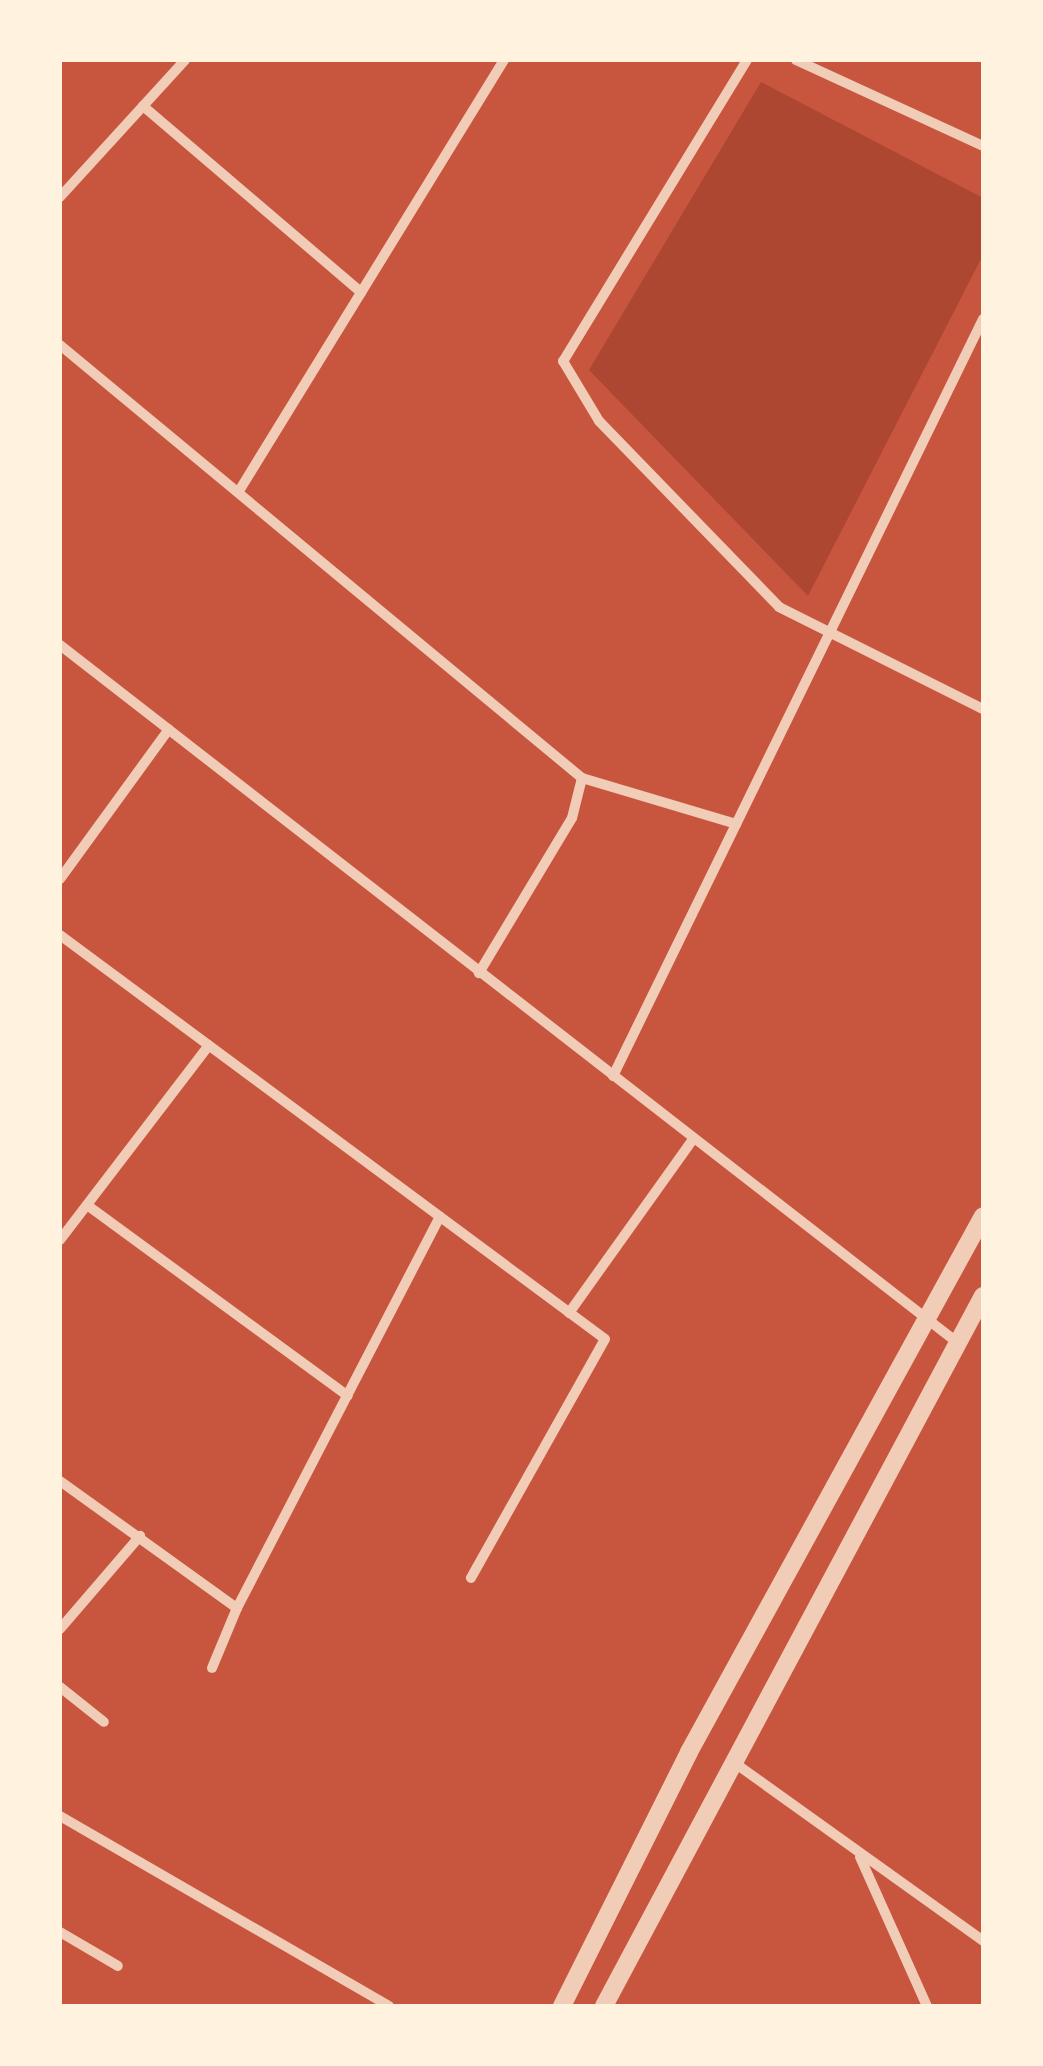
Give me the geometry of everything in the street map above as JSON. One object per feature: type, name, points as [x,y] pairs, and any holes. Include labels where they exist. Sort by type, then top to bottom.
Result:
[{"type":"street","points":[[60,196],[185,60]]},
{"type":"street","points":[[239,491],[504,60]]},
{"type":"street","points":[[747,60],[563,362],[600,421],[779,607],[832,628],[983,710]]},
{"type":"street","points":[[796,60],[983,146]]},
{"type":"street","points":[[143,106],[361,292]]},
{"type":"street","points":[[612,1076],[983,319]]},
{"type":"street","points":[[60,346],[582,778],[736,824]]},
{"type":"street","points":[[60,644],[958,1343]]},
{"type":"street","points":[[60,878],[169,730]]},
{"type":"street","points":[[479,973],[572,818],[582,778]]},
{"type":"street","points":[[60,935],[605,1339],[471,1578]]},
{"type":"street","points":[[60,1240],[209,1046]]},
{"type":"street","points":[[570,1313],[693,1139]]},
{"type":"street","points":[[87,1206],[348,1396]]},
{"type":"street","points":[[562,2006],[689,1752],[930,1321],[983,1216]]},
{"type":"street","points":[[212,1668],[237,1608],[440,1217]]},
{"type":"street","points":[[604,2006],[730,1759],[983,1296]]},
{"type":"street","points":[[60,1480],[237,1608]]},
{"type":"street","points":[[60,1629],[140,1536]]},
{"type":"street","points":[[60,1688],[104,1722]]},
{"type":"street","points":[[730,1759],[983,1941]]},
{"type":"street","points":[[60,1816],[389,2006]]},
{"type":"street","points":[[858,1852],[928,2006]]},
{"type":"street","points":[[60,1932],[118,1966]]},
{"type":"shaded area","points":[[761,82],[983,198],[983,255],[808,596],[589,370]]}]
